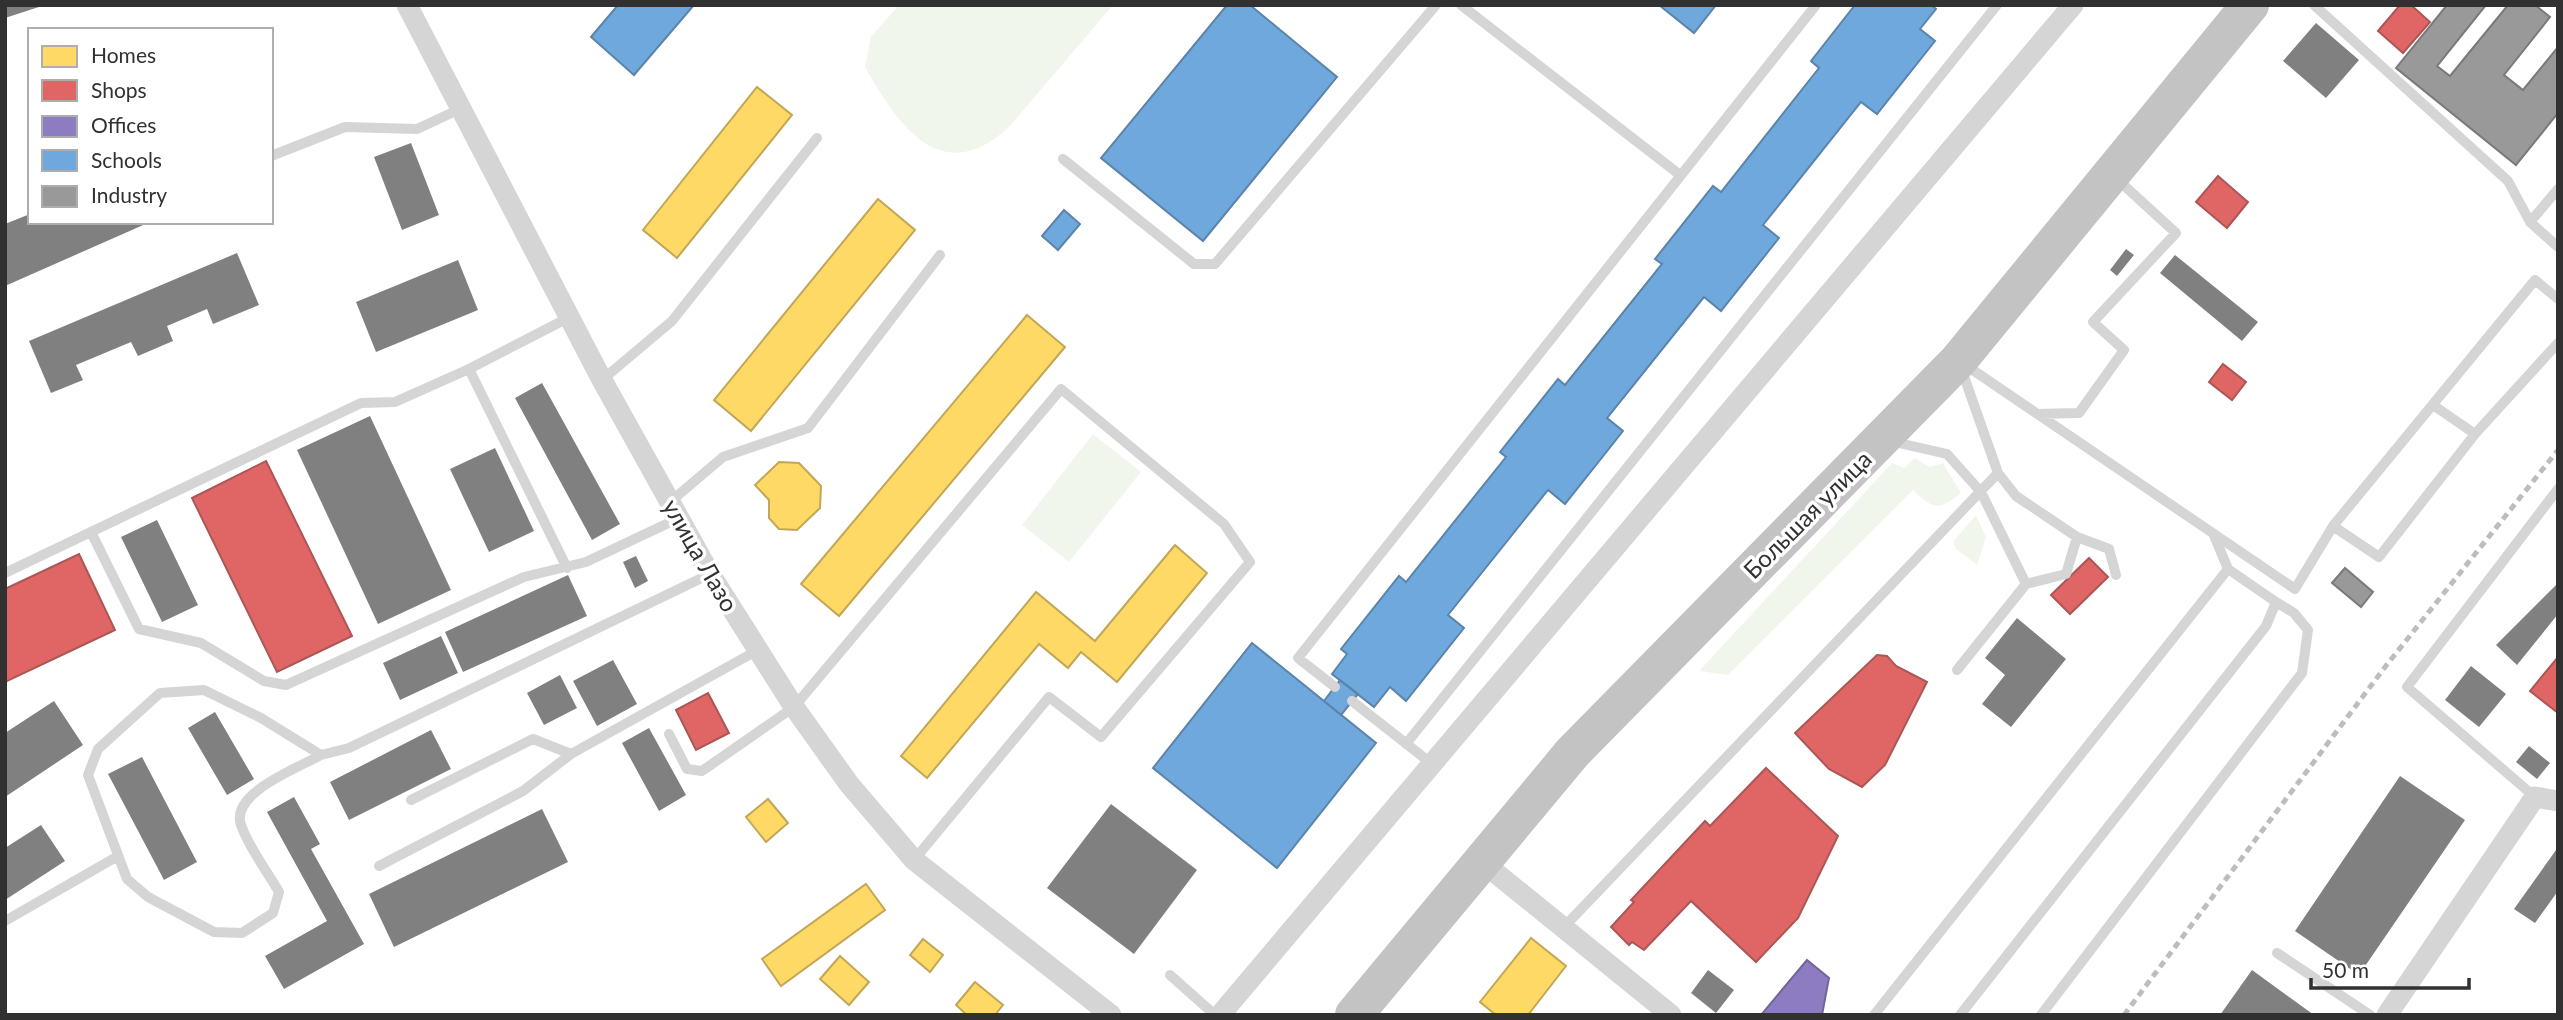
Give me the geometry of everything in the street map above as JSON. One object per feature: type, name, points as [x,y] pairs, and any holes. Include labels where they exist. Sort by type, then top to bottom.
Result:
[{"type":"highway","name":"Большая улица","points":[[1354,1015],[1573,752],[1958,361],[2250,5]]},
{"type":"street","name":"улица Лазо","points":[[407,5],[601,380],[710,574],[793,706],[849,784],[914,860],[1111,1015]]},
{"type":"street","points":[[1220,1015],[2073,5]]},
{"type":"street","points":[[2387,1015],[2535,797],[2558,801]]},
{"type":"street","points":[[1481,861],[1671,1015]]},
{"type":"lane","points":[[1063,159],[1194,264],[1215,264],[1436,5]]},
{"type":"lane","points":[[1461,5],[1680,175]]},
{"type":"lane","points":[[1335,687],[1298,658],[1816,5]]},
{"type":"lane","points":[[1406,744],[1997,5]]},
{"type":"lane","points":[[2314,5],[2508,181],[2530,222],[2558,247]]},
{"type":"lane","points":[[273,155],[345,127],[417,129],[460,109]]},
{"type":"lane","points":[[601,380],[672,321],[817,138]]},
{"type":"lane","points":[[2037,414],[2079,413],[2124,350],[2093,323],[2176,233],[2112,175]]},
{"type":"lane","points":[[2530,222],[2558,189]]},
{"type":"lane","points":[[91,532],[139,629],[201,643],[264,681],[286,685],[524,577],[567,568],[674,510],[723,457],[808,428],[940,255]]},
{"type":"lane","points":[[1958,361],[2295,589],[2333,526],[2535,281],[2558,299]]},
{"type":"lane","points":[[5,573],[362,403],[395,402],[469,369],[570,317]]},
{"type":"lane","points":[[2333,526],[2379,557],[2475,434],[2558,343]]},
{"type":"lane","points":[[1958,361],[1998,473],[2016,496],[2077,537],[2109,549],[2116,575]]},
{"type":"lane","points":[[469,369],[567,568]]},
{"type":"lane","points":[[669,734],[687,769],[702,771],[793,706],[1061,389],[1224,524],[1251,562],[1101,737],[1049,697],[914,860]]},
{"type":"lane","points":[[2433,405],[2475,434]]},
{"type":"lane","points":[[1881,439],[1947,454],[1981,492],[2026,584]]},
{"type":"lane","points":[[1563,928],[1998,473]]},
{"type":"lane","points":[[2535,797],[2407,687],[2558,489]]},
{"type":"lane","points":[[2041,1015],[2302,673],[2308,630],[2294,613],[2228,569],[2213,533]]},
{"type":"lane","points":[[1956,670],[2026,584],[2066,574],[2077,537]]},
{"type":"lane","points":[[1874,1015],[2228,569]]},
{"type":"lane","points":[[321,755],[261,718],[204,690],[160,693],[98,749],[88,775],[127,880],[148,897],[214,932],[242,933],[273,913],[279,892],[240,824],[240,808],[248,796],[321,755],[349,748],[710,574]]},
{"type":"lane","points":[[1960,1015],[2266,626],[2276,602]]},
{"type":"lane","points":[[379,866],[523,791],[571,754],[758,650]]},
{"type":"lane","points":[[1352,701],[1432,764]]},
{"type":"lane","points":[[411,800],[533,739],[571,754]]},
{"type":"lane","points":[[5,920],[118,856]]},
{"type":"lane","points":[[2277,953],[2370,1015]]},
{"type":"lane","points":[[1170,975],[1214,1015]]},
{"type":"shaded area","points":[[899,5],[1113,5],[1009,127],[985,145],[962,152],[942,151],[924,142],[907,128],[892,110],[865,67],[871,37]]},
{"type":"shaded area","points":[[1093,434],[1141,472],[1069,562],[1022,525]]},
{"type":"shaded area","points":[[1915,458],[1930,467],[1943,463],[1961,493],[1947,503],[1936,506],[1913,490],[1728,675],[1699,671],[1892,463],[1904,468]]},
{"type":"shaded area","points":[[1976,515],[1986,537],[1977,565],[1956,549],[1953,542]]},
{"type":"building: Homes","points":[[757,87],[792,115],[677,258],[643,230]]},
{"type":"building: Homes","points":[[878,199],[915,230],[751,431],[714,400]]},
{"type":"building: Homes","points":[[1027,315],[1065,347],[839,616],[801,584]]},
{"type":"building: Homes","points":[[779,462],[799,463],[821,486],[820,508],[797,530],[779,529],[769,518],[769,500],[755,485]]},
{"type":"building: Homes","points":[[1175,545],[1207,573],[1117,682],[1081,652],[1068,668],[1039,644],[927,778],[901,756],[1036,592],[1095,641]]},
{"type":"building: Homes","points":[[768,799],[788,823],[766,842],[746,817]]},
{"type":"building: Homes","points":[[866,884],[885,910],[781,986],[762,959]]},
{"type":"building: Homes","points":[[1531,938],[1566,966],[1528,1015],[1496,1015],[1480,1002]]},
{"type":"building: Homes","points":[[923,939],[943,955],[930,972],[910,955]]},
{"type":"building: Homes","points":[[840,956],[869,982],[849,1005],[820,979]]},
{"type":"building: Homes","points":[[975,982],[1003,1005],[995,1015],[967,1015],[956,1005]]},
{"type":"building: Shops","points":[[2400,5],[2411,5],[2430,22],[2403,53],[2378,31]]},
{"type":"building: Shops","points":[[2218,176],[2248,202],[2227,228],[2196,202]]},
{"type":"building: Shops","points":[[2223,364],[2246,382],[2232,400],[2209,382]]},
{"type":"building: Shops","points":[[266,461],[352,636],[277,672],[192,498]]},
{"type":"building: Shops","points":[[79,554],[115,630],[5,682],[5,589]]},
{"type":"building: Shops","points":[[2089,558],[2108,577],[2070,614],[2051,595]]},
{"type":"building: Shops","points":[[1877,655],[1887,656],[1896,666],[1927,682],[1885,765],[1862,787],[1829,769],[1795,733]]},
{"type":"building: Shops","points":[[2558,657],[2558,713],[2530,691]]},
{"type":"building: Shops","points":[[708,693],[729,733],[696,750],[676,710]]},
{"type":"building: Shops","points":[[1766,768],[1838,836],[1798,918],[1756,962],[1691,901],[1644,950],[1632,942],[1629,945],[1611,927],[1634,902],[1631,900],[1705,821],[1710,826]]},
{"type":"building: Offices","points":[[1807,960],[1829,978],[1822,1015],[1761,1015]]},
{"type":"building: Schools","points":[[618,5],[694,5],[634,75],[591,37]]},
{"type":"building: Schools","points":[[1227,5],[1250,5],[1337,77],[1203,241],[1101,158]]},
{"type":"building: Schools","points":[[1659,5],[1716,5],[1694,33]]},
{"type":"building: Schools","points":[[1855,5],[1931,5],[1936,9],[1920,29],[1935,41],[1877,114],[1861,102],[1763,225],[1779,238],[1721,311],[1704,297],[1607,418],[1623,431],[1565,504],[1548,490],[1448,615],[1464,628],[1406,701],[1390,687],[1374,707],[1332,674],[1347,654],[1341,649],[1399,576],[1406,582],[1506,457],[1500,452],[1558,379],[1565,385],[1662,264],[1655,259],[1713,186],[1721,192],[1819,68],[1811,61]]},
{"type":"building: Schools","points":[[1064,210],[1080,224],[1058,250],[1042,236]]},
{"type":"building: Schools","points":[[1252,643],[1376,743],[1277,868],[1153,768]]},
{"type":"building: Schools","points":[[1340,680],[1358,694],[1341,715],[1324,701]]},
{"type":"building: Industry","points":[[2447,5],[2486,5],[2437,66],[2450,76],[2508,5],[2535,5],[2550,17],[2504,75],[2523,90],[2558,47],[2558,113],[2516,165],[2396,68]]},
{"type":"building: Industry","points":[[2345,568],[2373,592],[2361,607],[2332,583]]},
{"type":"building: Other","points":[[5,5],[42,5],[42,6],[5,18]]},
{"type":"building: Other","points":[[2316,23],[2359,60],[2326,98],[2283,61]]},
{"type":"building: Other","points":[[411,143],[439,215],[402,230],[374,157]]},
{"type":"building: Other","points":[[28,215],[28,224],[145,224],[5,286],[5,224]]},
{"type":"building: Other","points":[[2126,249],[2134,255],[2117,276],[2110,270]]},
{"type":"building: Other","points":[[237,253],[259,305],[213,324],[207,309],[167,326],[173,341],[138,356],[131,342],[76,365],[83,380],[51,393],[29,341]]},
{"type":"building: Other","points":[[2175,255],[2258,322],[2242,341],[2160,273]]},
{"type":"building: Other","points":[[458,260],[478,310],[376,352],[356,302]]},
{"type":"building: Other","points":[[542,383],[620,524],[592,540],[515,398]]},
{"type":"building: Other","points":[[370,416],[451,590],[378,624],[297,450]]},
{"type":"building: Other","points":[[495,448],[534,531],[489,552],[450,469]]},
{"type":"building: Other","points":[[157,520],[198,605],[162,622],[121,537]]},
{"type":"building: Other","points":[[636,556],[648,581],[635,588],[623,562]]},
{"type":"building: Other","points":[[568,575],[587,616],[463,672],[445,632]]},
{"type":"building: Other","points":[[2558,583],[2558,614],[2517,665],[2496,645]]},
{"type":"building: Other","points":[[2017,618],[2066,659],[2011,727],[1982,704],[2005,675],[1985,658]]},
{"type":"building: Other","points":[[441,636],[458,673],[400,700],[383,663]]},
{"type":"building: Other","points":[[613,660],[637,704],[597,726],[573,681]]},
{"type":"building: Other","points":[[2471,666],[2506,694],[2479,727],[2445,700]]},
{"type":"building: Other","points":[[560,675],[577,708],[544,725],[527,693]]},
{"type":"building: Other","points":[[54,701],[83,745],[5,797],[5,733]]},
{"type":"building: Other","points":[[215,712],[254,779],[227,795],[188,728]]},
{"type":"building: Other","points":[[649,728],[686,795],[659,811],[622,743]]},
{"type":"building: Other","points":[[431,730],[451,769],[349,820],[330,782]]},
{"type":"building: Other","points":[[2529,746],[2550,763],[2537,779],[2516,762]]},
{"type":"building: Other","points":[[142,757],[197,862],[164,880],[108,774]]},
{"type":"building: Other","points":[[2400,776],[2465,820],[2359,975],[2295,931]]},
{"type":"building: Other","points":[[294,797],[320,844],[311,849],[364,944],[284,989],[265,956],[327,921],[267,812]]},
{"type":"building: Other","points":[[1111,804],[1197,870],[1134,954],[1047,888]]},
{"type":"building: Other","points":[[542,809],[568,862],[394,947],[369,894]]},
{"type":"building: Other","points":[[41,825],[65,861],[5,900],[5,848]]},
{"type":"building: Other","points":[[2556,850],[2558,891],[2535,923],[2514,909]]},
{"type":"building: Other","points":[[1708,970],[1734,990],[1716,1013],[1691,993]]},
{"type":"building: Other","points":[[2252,970],[2314,1015],[2220,1015]]},
{"type":"railway","points":[[2124,1015],[2385,667],[2558,450]]}]
